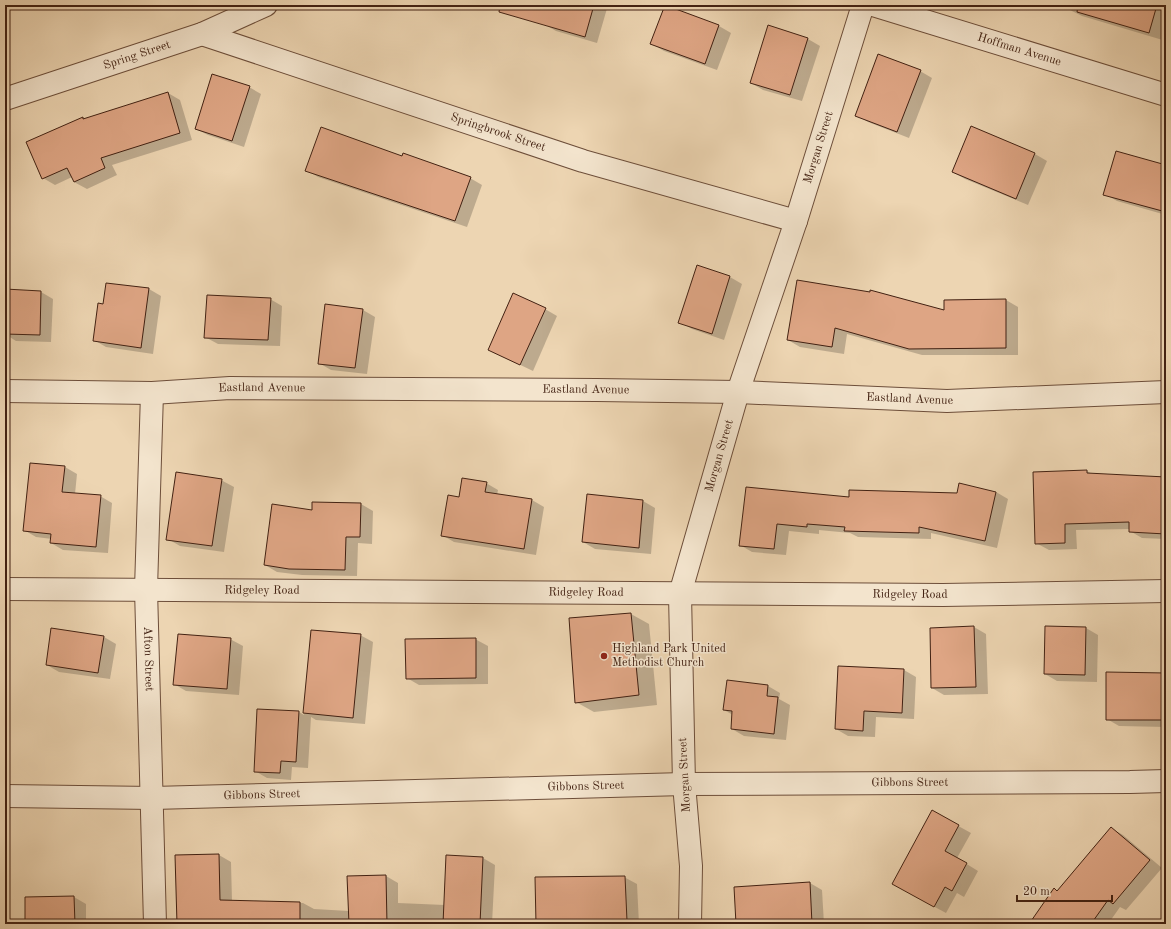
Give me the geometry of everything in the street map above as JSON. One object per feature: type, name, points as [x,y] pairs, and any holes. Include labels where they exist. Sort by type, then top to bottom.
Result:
[{"type":"street","name":"Spring Street","points":[[5,99],[202,34],[266,5]]},
{"type":"street","name":"Morgan Street","points":[[690,924],[691,866],[684,784],[680,594],[738,392],[796,221],[863,5]]},
{"type":"street","name":"Hoffman Avenue","points":[[873,5],[1166,95]]},
{"type":"street","name":"Springbrook Street","points":[[202,34],[583,161],[796,221]]},
{"type":"street","name":"Eastland Avenue","points":[[5,391],[152,393],[230,388],[597,390],[738,392],[947,401],[1166,392]]},
{"type":"street","name":"Afton Street","points":[[152,393],[146,589],[153,798],[155,924]]},
{"type":"street","name":"Ridgeley Road","points":[[5,589],[943,595],[1166,591]]},
{"type":"street","name":"Gibbons Street","points":[[5,796],[153,798],[684,784],[1130,782],[1166,780]]},
{"type":"building","points":[[500,5],[594,5],[585,37],[499,12]]},
{"type":"building","points":[[665,5],[719,25],[705,64],[650,44]]},
{"type":"building","points":[[1078,5],[1157,5],[1149,33],[1077,12]]},
{"type":"building","points":[[768,25],[808,38],[790,95],[750,83]]},
{"type":"building","points":[[878,54],[921,70],[897,132],[855,116]]},
{"type":"building","points":[[212,74],[250,86],[232,141],[195,129]]},
{"type":"building","points":[[168,92],[180,133],[101,158],[105,168],[74,182],[67,168],[42,179],[26,142],[83,117],[83,119]]},
{"type":"building","points":[[971,126],[1035,153],[1016,199],[952,172]]},
{"type":"building","points":[[321,127],[402,156],[403,153],[471,177],[455,221],[305,171]]},
{"type":"building","points":[[1116,151],[1166,165],[1166,212],[1103,195]]},
{"type":"building","points":[[697,265],[730,276],[712,334],[678,323]]},
{"type":"building","points":[[797,280],[870,292],[870,290],[944,310],[944,300],[1006,299],[1006,348],[909,349],[835,328],[832,347],[787,340]]},
{"type":"building","points":[[106,283],[149,288],[141,348],[93,341],[98,303],[103,304]]},
{"type":"building","points":[[5,289],[41,291],[40,335],[5,334]]},
{"type":"building","points":[[513,293],[546,308],[520,365],[488,350]]},
{"type":"building","points":[[207,295],[271,298],[268,340],[204,338]]},
{"type":"building","points":[[325,304],[363,309],[355,368],[318,364]]},
{"type":"building","points":[[30,463],[65,466],[62,492],[101,495],[96,547],[50,543],[51,534],[23,531]]},
{"type":"building","points":[[1087,470],[1087,473],[1166,477],[1166,534],[1129,532],[1129,522],[1065,524],[1065,543],[1035,544],[1033,472]]},
{"type":"building","points":[[176,472],[222,479],[212,546],[166,540]]},
{"type":"building","points":[[462,478],[487,482],[485,492],[532,499],[524,549],[441,536],[448,495],[459,497]]},
{"type":"building","points":[[959,483],[996,492],[985,541],[919,527],[919,533],[844,531],[845,527],[807,524],[807,527],[777,524],[774,549],[739,546],[746,487],[849,497],[849,490],[957,493]]},
{"type":"building","points":[[587,494],[643,500],[639,548],[582,542]]},
{"type":"building","points":[[312,502],[361,503],[360,537],[346,537],[345,570],[289,569],[264,565],[272,504],[312,510]]},
{"type":"building","name":"Highland Park United Methodist Church","points":[[631,613],[639,695],[575,703],[569,618]]},
{"type":"building","points":[[974,626],[976,687],[931,688],[930,628]]},
{"type":"building","points":[[1045,626],[1086,627],[1085,675],[1044,674]]},
{"type":"building","points":[[51,628],[104,636],[98,673],[46,665]]},
{"type":"building","points":[[311,630],[361,634],[353,718],[303,713]]},
{"type":"building","points":[[178,634],[231,638],[227,689],[173,685]]},
{"type":"building","points":[[476,638],[476,678],[406,679],[405,639]]},
{"type":"building","points":[[838,666],[904,669],[902,713],[864,711],[863,731],[835,729]]},
{"type":"building","points":[[1106,672],[1166,673],[1166,720],[1106,720]]},
{"type":"building","points":[[727,680],[768,685],[767,696],[778,697],[774,734],[731,729],[732,711],[723,710]]},
{"type":"building","points":[[257,709],[299,711],[296,762],[281,761],[280,773],[254,772]]},
{"type":"building","points":[[932,810],[959,825],[945,851],[967,863],[952,891],[945,887],[934,907],[892,884]]},
{"type":"building","points":[[1111,827],[1150,860],[1113,904],[1108,900],[1091,924],[1029,924],[1054,888],[1057,891]]},
{"type":"building","points":[[219,854],[220,900],[300,902],[300,924],[177,924],[175,855]]},
{"type":"building","points":[[446,855],[483,857],[480,924],[443,924]]},
{"type":"building","points":[[386,875],[387,924],[349,924],[347,876]]},
{"type":"building","points":[[625,876],[627,921],[595,922],[595,924],[536,924],[535,877]]},
{"type":"building","points":[[810,882],[812,924],[736,924],[734,887]]},
{"type":"building","points":[[74,896],[75,924],[25,924],[25,897]]},
{"type":"place","name":"Highland Park United Methodist Church","points":[[604,656]]}]
